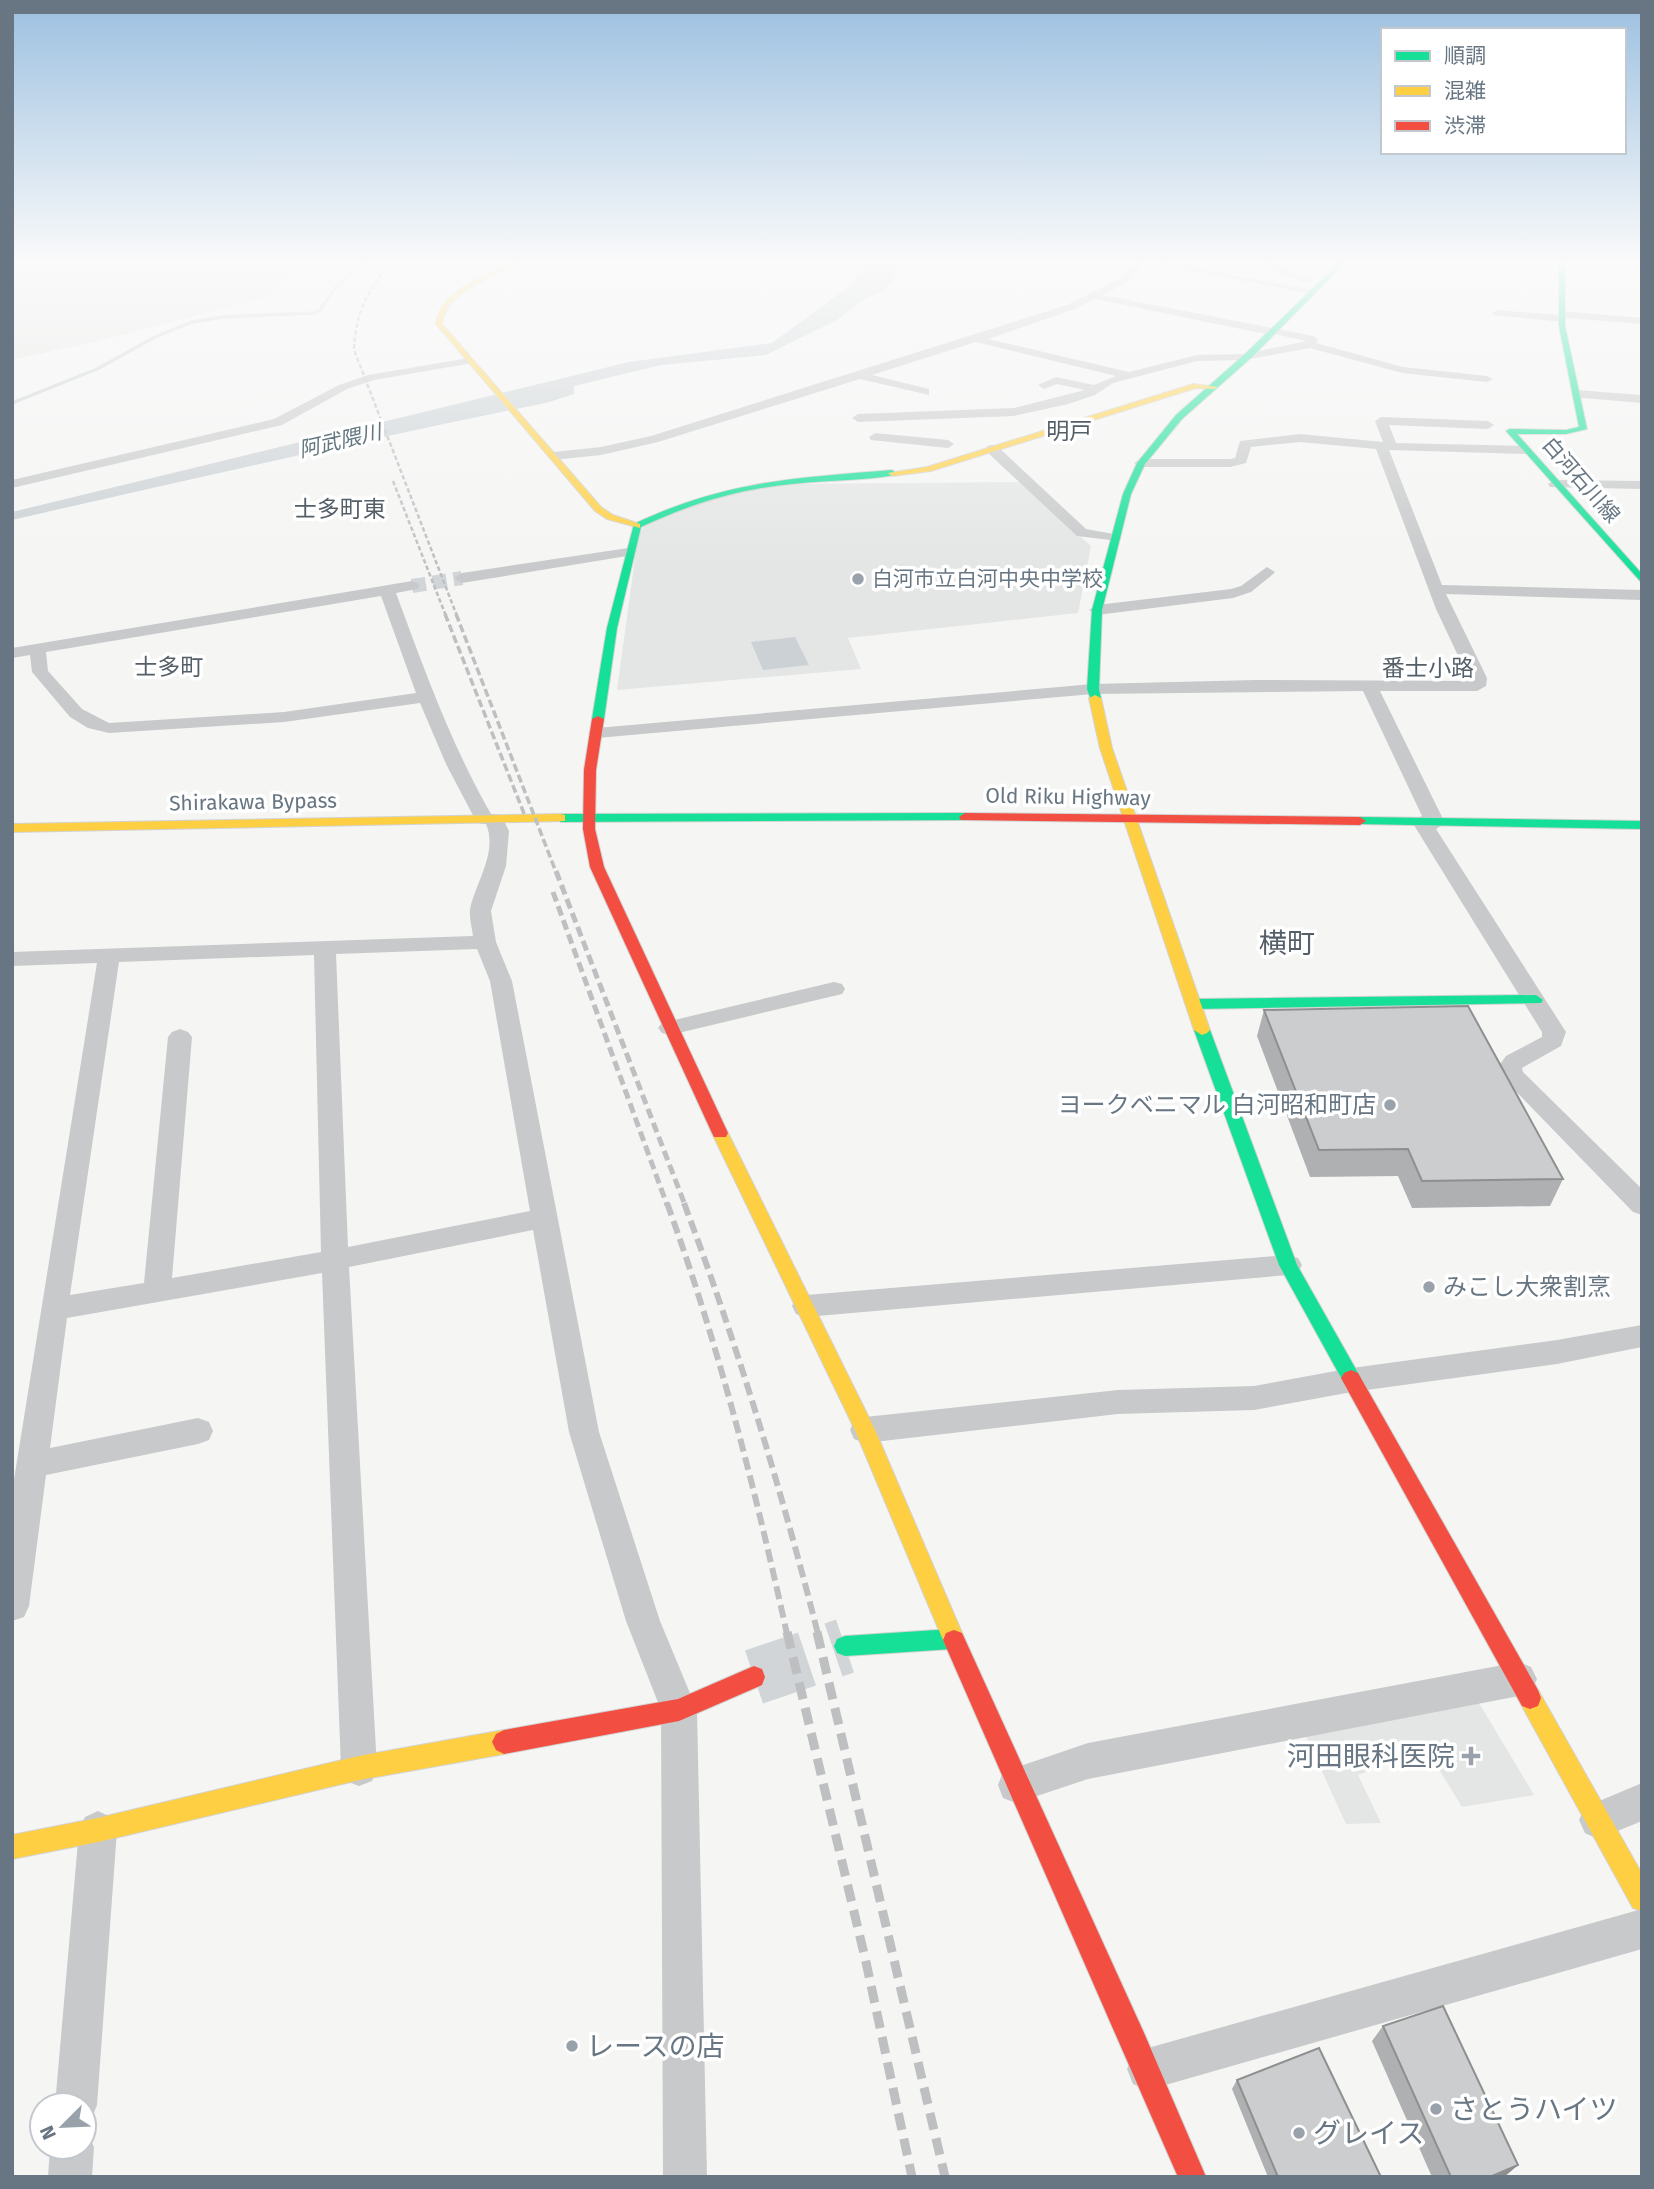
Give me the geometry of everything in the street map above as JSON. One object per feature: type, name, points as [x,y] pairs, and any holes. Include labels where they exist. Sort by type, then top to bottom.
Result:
[{"type":"main road","points":[[472,365],[598,509],[610,517],[637,526]]},
{"type":"main road","points":[[1237,365],[1179,417],[1141,463],[1127,494],[1097,611],[1093,689],[1107,748],[1133,819],[1192,1004],[1288,1265],[1642,1899]]},
{"type":"main road","name":"白河石川線","points":[[1510,431],[1566,432],[1583,429],[1571,365]]},
{"type":"main road","points":[[1192,2177],[1148,2069],[1016,1785],[952,1639],[865,1430],[705,1103],[597,867],[588,817],[590,769],[612,628],[628,552],[637,526],[659,514],[743,486],[810,479],[883,476],[928,469],[1196,386],[1214,387]]},
{"type":"main road","name":"白河石川線","points":[[1510,431],[1642,580]]},
{"type":"main road","name":"Old Riku Highway","points":[[489,819],[1133,819],[1642,825]]},
{"type":"main road","name":"Shirakawa Bypass","points":[[12,828],[489,819]]},
{"type":"main road","points":[[1192,1004],[1535,1000]]},
{"type":"main road","points":[[845,1646],[952,1639]]},
{"type":"main road","points":[[12,1847],[98,1830],[359,1768],[680,1710],[754,1677]]},
{"type":"street","points":[[12,484],[278,422],[343,387],[372,377],[449,365]]},
{"type":"street","points":[[549,452],[601,451],[654,439],[891,365]]},
{"type":"street","points":[[1086,365],[1131,376]]},
{"type":"street","points":[[858,418],[976,415],[1033,409],[1096,389],[1109,381],[1171,365]]},
{"type":"street","points":[[1386,365],[1412,372],[1487,379]]},
{"type":"street","points":[[859,375],[925,392]]},
{"type":"street","points":[[1044,385],[1056,380],[1096,389]]},
{"type":"street","points":[[1576,394],[1642,399]]},
{"type":"street","points":[[875,438],[955,436],[976,415]]},
{"type":"street","points":[[597,733],[1093,689],[1479,684],[1436,589],[1386,447],[1381,421],[1485,420],[1510,431]]},
{"type":"street","points":[[1293,439],[1307,421]]},
{"type":"street","points":[[955,436],[955,460]]},
{"type":"street","points":[[1141,463],[1230,463],[1241,460],[1245,444],[1293,439],[1386,447],[1526,450]]},
{"type":"street","points":[[992,449],[1082,533],[1114,538]]},
{"type":"street","points":[[1555,484],[1642,485]]},
{"type":"street","points":[[462,578],[628,552]]},
{"type":"street","points":[[1097,611],[1239,591],[1267,572]]},
{"type":"street","points":[[12,653],[412,586]]},
{"type":"street","points":[[1436,589],[1642,595]]},
{"type":"street","points":[[387,590],[425,696],[469,794],[499,831],[496,866],[480,911],[485,942],[501,981],[584,1432],[643,1620],[680,1710],[685,2177]]},
{"type":"street","points":[[37,648],[40,672],[76,713],[94,724],[109,728],[284,716],[425,696]]},
{"type":"street","points":[[1369,685],[1428,822],[1554,1032],[1553,1041],[1514,1062],[1510,1067],[1513,1075],[1642,1205]]},
{"type":"street","points":[[12,959],[485,942]]},
{"type":"street","points":[[325,949],[335,1260],[359,1768]]},
{"type":"street","points":[[12,1606],[54,1309],[109,955]]},
{"type":"street","points":[[670,1028],[834,989]]},
{"type":"street","points":[[157,1291],[180,1037]]},
{"type":"street","points":[[54,1309],[335,1260],[545,1219]]},
{"type":"street","points":[[806,1306],[1288,1265]]},
{"type":"street","points":[[865,1430],[1118,1402],[1254,1398],[1352,1380],[1557,1352],[1642,1336]]},
{"type":"street","points":[[32,1465],[198,1431]]},
{"type":"street","points":[[1016,1785],[1088,1761],[1519,1679]]},
{"type":"street","points":[[1598,1820],[1642,1802]]},
{"type":"street","points":[[76,2091],[98,1830]]},
{"type":"street","points":[[1148,2069],[1642,1929]]},
{"type":"shaded area","name":"白河市立白河中央中学校","points":[[1021,482],[1091,546],[1078,613],[848,638],[861,669],[617,690],[638,536],[644,527],[663,516],[747,489],[785,484]]},
{"type":"shaded area","name":"河田眼科医院","points":[[1478,1701],[1534,1795],[1462,1807],[1422,1742],[1375,1743],[1373,1769],[1358,1775],[1381,1823],[1346,1824],[1305,1734]]},
{"type":"water","name":"阿武隈川","points":[[616,365],[660,365],[574,386],[574,394],[546,403],[12,520],[12,512]]},
{"type":"water","points":[[795,637],[809,665],[763,670],[751,642]]},
{"type":"building","name":"ヨークベニマル 白河昭和町店","points":[[1468,1006],[1563,1179],[1422,1181],[1408,1149],[1319,1150],[1264,1010]]},
{"type":"building","name":"さとうハイツ","points":[[1443,2006],[1518,2165],[1490,2177],[1451,2177],[1383,2026]]},
{"type":"building","name":"グレイス","points":[[1319,2048],[1381,2177],[1278,2177],[1237,2080]]},
{"type":"waterway","points":[[12,403],[104,365]]},
{"type":"tunnel","points":[[412,586],[462,578]]},
{"type":"tunnel","points":[[754,1677],[845,1646]]},
{"type":"railway","points":[[360,365],[457,616]]},
{"type":"railway","points":[[393,481],[446,616]]},
{"type":"railway","points":[[445,614],[525,816]]},
{"type":"railway","points":[[456,614],[556,872]]},
{"type":"railway","points":[[556,871],[685,1205]]},
{"type":"railway","points":[[553,892],[667,1205]]},
{"type":"railway","points":[[667,1203],[703,1309],[734,1416],[787,1634]]},
{"type":"railway","points":[[684,1203],[757,1417],[818,1634]]},
{"type":"railway","points":[[787,1632],[866,1962],[912,2177]]},
{"type":"railway","points":[[817,1632],[945,2177]]},
{"type":"traffic: fast","points":[[1095,698],[1093,689],[1097,610],[1127,494],[1141,463],[1179,417],[1238,365]]},
{"type":"traffic: fast","points":[[1569,365],[1583,429],[1566,432],[1510,431],[1642,580]]},
{"type":"traffic: fast","points":[[598,719],[612,628],[637,526],[670,510],[731,491],[792,481],[892,473]]},
{"type":"traffic: fast","points":[[561,818],[965,817]]},
{"type":"traffic: fast","points":[[1360,821],[1642,825]]},
{"type":"traffic: fast","points":[[1193,1004],[1536,1000]]},
{"type":"traffic: fast","points":[[1202,1030],[1288,1265],[1351,1378]]},
{"type":"traffic: fast","points":[[845,1646],[952,1639]]},
{"type":"traffic: slow","points":[[474,365],[598,509],[610,517],[637,526]]},
{"type":"traffic: slow","points":[[892,473],[928,469],[1196,386],[1214,387]]},
{"type":"traffic: slow","points":[[1095,698],[1106,748],[1202,1030]]},
{"type":"traffic: slow","points":[[12,828],[561,818]]},
{"type":"traffic: slow","points":[[720,1133],[865,1430],[954,1640]]},
{"type":"traffic: slow","points":[[1530,1698],[1642,1899]]},
{"type":"traffic: slow","points":[[12,1847],[98,1830],[359,1768],[504,1742]]},
{"type":"traffic: jam","points":[[598,719],[590,770],[589,829],[597,867],[720,1133]]},
{"type":"traffic: jam","points":[[965,817],[1360,821]]},
{"type":"traffic: jam","points":[[1351,1378],[1530,1698]]},
{"type":"traffic: jam","points":[[954,1640],[1192,2177]]},
{"type":"traffic: jam","points":[[504,1742],[679,1710],[754,1677]]},
{"type":"place","name":"白河市立白河中央中学校","points":[[858,579]]},
{"type":"place","name":"ヨークベニマル 白河昭和町店","points":[[1390,1105]]},
{"type":"place","name":"みこし大衆割烹","points":[[1429,1287]]},
{"type":"place","name":"河田眼科医院","points":[[1471,1756]]},
{"type":"place","name":"レースの店","points":[[572,2046]]},
{"type":"place","name":"さとうハイツ","points":[[1436,2109]]},
{"type":"place","name":"グレイス","points":[[1299,2133]]},
{"type":"district","name":"明戸","points":[[1069,431]]},
{"type":"district","name":"士多町東","points":[[340,509]]},
{"type":"district","name":"士多町","points":[[169,667]]},
{"type":"district","name":"番士小路","points":[[1428,668]]},
{"type":"district","name":"横町","points":[[1287,943]]}]
